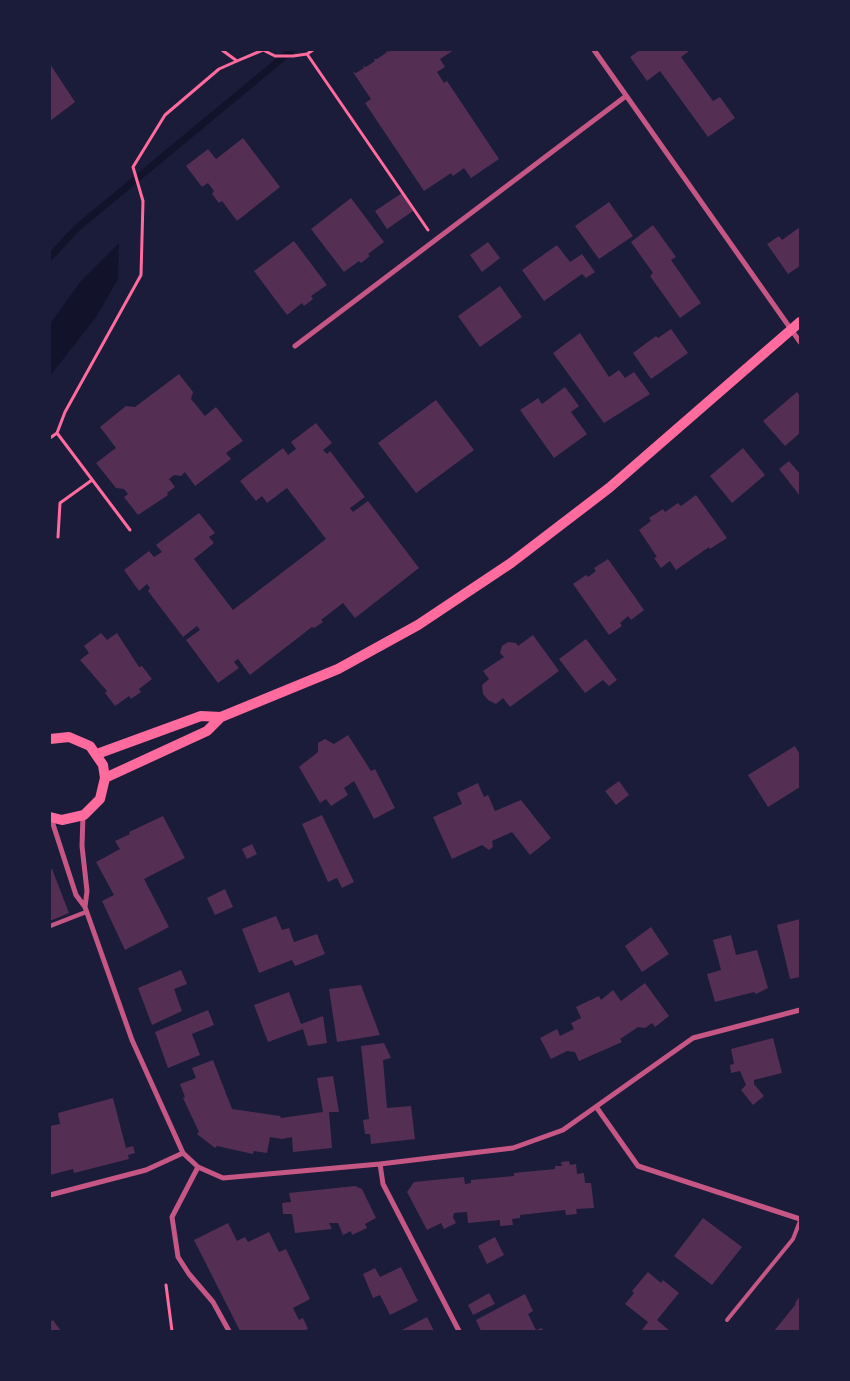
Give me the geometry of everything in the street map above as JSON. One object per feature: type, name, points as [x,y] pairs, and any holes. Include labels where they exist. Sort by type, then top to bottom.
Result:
[{"type":"main road","points":[[105,778],[207,731],[221,717],[338,669],[418,625],[511,563],[609,488],[800,322]]},
{"type":"main road","points":[[98,754],[201,716],[221,717]]},
{"type":"main road","points":[[50,740],[69,737],[80,740],[90,746],[98,754],[105,778],[100,799],[84,815],[73,819],[51,818]]},
{"type":"street","points":[[594,50],[800,342]]},
{"type":"street","points":[[295,346],[626,96]]},
{"type":"street","points":[[84,815],[82,846],[87,891],[85,909]]},
{"type":"street","points":[[51,818],[76,895],[85,909],[132,1040],[183,1153],[198,1166],[223,1178],[380,1164],[513,1148],[563,1130],[597,1108],[693,1038],[800,1010]]},
{"type":"street","points":[[50,926],[85,909]]},
{"type":"street","points":[[597,1108],[638,1166],[800,1220]]},
{"type":"street","points":[[50,1195],[146,1170],[183,1153]]},
{"type":"street","points":[[380,1164],[384,1184],[459,1331]]},
{"type":"street","points":[[198,1166],[172,1217],[178,1257],[189,1274],[213,1302],[229,1331]]},
{"type":"lane","points":[[727,1320],[793,1239],[800,1220]]},
{"type":"path","points":[[222,50],[237,61]]},
{"type":"path","points":[[50,438],[57,433],[65,412],[141,275],[143,202],[133,166],[165,114],[220,69],[237,61],[263,50],[275,56],[293,56],[307,54],[313,50]]},
{"type":"path","points":[[307,54],[436,240]]},
{"type":"path","points":[[57,433],[130,530]]},
{"type":"path","points":[[58,537],[60,504],[92,480]]},
{"type":"path","points":[[166,1285],[172,1331]]},
{"type":"shaded area","points":[[119,243],[118,279],[96,317],[50,376],[50,324],[81,281]]},
{"type":"building","points":[[387,50],[388,52],[391,50],[454,50],[440,59],[445,67],[437,72],[444,83],[447,81],[499,159],[471,178],[464,168],[453,176],[451,173],[424,191],[365,103],[371,99],[353,72],[356,73],[364,68],[363,66],[366,67],[375,61],[374,59],[386,53]]},
{"type":"building","points":[[640,50],[687,50],[688,52],[681,57],[713,101],[720,97],[735,118],[708,137],[660,71],[647,81],[630,57]]},
{"type":"building","points":[[50,64],[75,102],[50,121]]},
{"type":"building","points":[[243,138],[280,187],[237,221],[222,201],[219,203],[212,194],[214,191],[208,183],[202,187],[186,166],[208,149],[216,159]]},
{"type":"building","points":[[402,193],[413,211],[387,229],[375,211]]},
{"type":"building","points":[[351,198],[384,242],[368,254],[370,256],[361,263],[359,261],[344,272],[311,229]]},
{"type":"building","points":[[609,202],[633,236],[599,259],[575,226]]},
{"type":"building","points":[[653,225],[676,257],[671,260],[701,303],[680,318],[650,276],[653,273],[631,242]]},
{"type":"building","points":[[800,227],[800,266],[788,274],[767,244],[779,236],[782,240]]},
{"type":"building","points":[[294,241],[327,285],[311,296],[313,299],[304,306],[302,303],[287,315],[254,271]]},
{"type":"building","points":[[488,242],[500,258],[482,272],[470,255]]},
{"type":"building","points":[[557,245],[570,262],[582,254],[595,272],[586,278],[582,274],[544,301],[522,270]]},
{"type":"building","points":[[500,286],[522,317],[480,347],[458,316]]},
{"type":"building","points":[[671,329],[688,353],[651,379],[633,353],[656,336],[658,338]]},
{"type":"building","points":[[580,333],[609,377],[619,370],[625,378],[634,372],[650,394],[604,423],[553,353]]},
{"type":"building","points":[[179,374],[193,392],[191,399],[205,416],[216,407],[243,441],[226,453],[231,459],[195,486],[185,472],[181,476],[174,475],[169,479],[175,487],[167,493],[168,495],[138,515],[124,497],[128,494],[124,489],[116,488],[96,463],[116,448],[100,427],[126,406],[135,407]]},
{"type":"building","points":[[565,387],[579,406],[571,412],[587,434],[554,458],[520,410],[538,398],[542,404]]},
{"type":"building","points":[[797,392],[800,396],[800,433],[785,446],[763,421]]},
{"type":"building","points":[[436,400],[474,450],[416,493],[378,443]]},
{"type":"building","points":[[316,423],[332,443],[323,450],[327,454],[330,451],[365,497],[350,508],[353,512],[368,501],[419,568],[355,618],[343,603],[321,620],[323,622],[314,628],[312,627],[250,675],[238,659],[234,662],[239,668],[218,683],[186,640],[200,630],[197,626],[183,637],[148,591],[150,588],[147,584],[139,591],[124,570],[149,551],[154,557],[162,552],[156,545],[199,513],[215,533],[209,537],[214,543],[194,559],[233,610],[326,539],[287,488],[267,503],[262,496],[256,501],[240,481],[283,448],[288,455],[296,449],[291,442]]},
{"type":"building","points":[[743,448],[765,475],[732,503],[710,476]]},
{"type":"building","points":[[789,461],[800,474],[800,496],[779,469]]},
{"type":"building","points":[[696,495],[727,538],[710,549],[709,547],[676,570],[670,561],[661,568],[654,558],[657,557],[639,530],[651,521],[649,518],[663,509],[665,512],[678,503],[681,506]]},
{"type":"building","points":[[608,559],[644,610],[631,620],[628,616],[620,623],[622,626],[609,635],[573,584],[586,575],[588,577],[596,571],[594,568]]},
{"type":"building","points":[[101,633],[107,640],[117,633],[139,667],[142,666],[152,679],[139,689],[141,692],[131,699],[129,696],[115,706],[105,693],[107,691],[80,660],[89,653],[84,646]]},
{"type":"building","points":[[533,635],[559,671],[510,707],[503,698],[496,704],[488,700],[483,694],[482,685],[489,679],[483,671],[504,657],[500,653],[502,646],[508,642],[516,643],[518,646]]},
{"type":"building","points":[[586,639],[617,680],[609,686],[603,680],[585,693],[559,659]]},
{"type":"building","points":[[348,735],[371,771],[375,769],[395,808],[374,819],[354,781],[344,788],[348,795],[331,806],[326,799],[320,803],[299,767],[318,752],[318,743],[325,739],[334,744]]},
{"type":"building","points":[[795,746],[800,755],[800,787],[768,807],[748,775]]},
{"type":"building","points":[[619,781],[629,795],[616,805],[605,791]]},
{"type":"building","points":[[478,783],[484,797],[488,795],[495,811],[521,800],[551,838],[530,855],[512,832],[492,841],[493,847],[489,850],[482,845],[452,859],[433,817],[462,804],[457,793]]},
{"type":"building","points":[[322,815],[354,882],[342,888],[337,878],[328,882],[302,824]]},
{"type":"building","points":[[163,816],[185,858],[144,879],[169,927],[125,950],[102,901],[114,895],[96,862],[120,849],[115,841],[130,834],[129,832]]},
{"type":"building","points":[[252,844],[257,854],[247,859],[242,849]]},
{"type":"building","points":[[52,869],[69,913],[50,921],[50,870]]},
{"type":"building","points":[[225,889],[233,907],[215,915],[207,898]]},
{"type":"building","points":[[276,916],[282,930],[289,928],[294,942],[317,934],[325,954],[295,966],[292,960],[259,973],[242,929]]},
{"type":"building","points":[[800,919],[800,977],[790,979],[777,925]]},
{"type":"building","points":[[651,927],[669,954],[642,972],[625,946]]},
{"type":"building","points":[[731,935],[736,955],[757,950],[768,988],[756,994],[754,992],[715,1002],[707,974],[721,970],[713,940]]},
{"type":"building","points":[[181,970],[187,984],[174,989],[182,1011],[152,1025],[138,988]]},
{"type":"building","points":[[645,983],[669,1016],[655,1027],[652,1023],[645,1028],[638,1027],[620,1039],[622,1042],[579,1061],[575,1052],[567,1051],[551,1059],[540,1038],[557,1029],[560,1036],[574,1029],[571,1023],[581,1018],[576,1007],[599,996],[601,1000],[613,990],[621,1001]]},
{"type":"building","points":[[361,985],[380,1035],[337,1042],[329,989]]},
{"type":"building","points":[[289,992],[301,1024],[323,1016],[327,1043],[308,1046],[303,1029],[268,1042],[254,1005]]},
{"type":"building","points":[[208,1010],[214,1025],[192,1034],[200,1055],[168,1068],[155,1032]]},
{"type":"building","points":[[773,1038],[782,1073],[754,1080],[754,1084],[764,1096],[753,1105],[741,1090],[746,1085],[740,1071],[731,1073],[730,1065],[734,1064],[731,1049]]},
{"type":"building","points":[[384,1043],[391,1058],[383,1060],[387,1108],[411,1106],[415,1139],[371,1144],[370,1134],[365,1134],[363,1120],[369,1119],[361,1046]]},
{"type":"building","points":[[213,1060],[232,1109],[280,1116],[281,1118],[323,1112],[317,1078],[333,1076],[339,1112],[329,1112],[332,1148],[293,1152],[292,1137],[282,1139],[270,1137],[267,1153],[254,1151],[253,1154],[217,1146],[215,1148],[197,1134],[199,1132],[183,1098],[185,1097],[180,1084],[196,1078],[192,1068]]},
{"type":"building","points":[[113,1098],[126,1148],[133,1146],[135,1153],[128,1155],[129,1159],[74,1173],[73,1169],[50,1175],[50,1126],[60,1124],[58,1113]]},
{"type":"building","points":[[569,1161],[570,1165],[576,1164],[577,1174],[584,1173],[585,1183],[591,1183],[594,1208],[576,1209],[577,1214],[566,1215],[565,1210],[520,1215],[520,1218],[512,1219],[513,1225],[500,1226],[500,1220],[468,1223],[467,1212],[454,1213],[453,1217],[456,1223],[444,1229],[441,1223],[427,1230],[407,1192],[414,1182],[464,1177],[465,1184],[471,1183],[471,1180],[514,1176],[514,1173],[555,1169],[555,1166],[562,1166],[561,1162]]},
{"type":"building","points":[[355,1186],[362,1189],[376,1218],[365,1224],[367,1228],[352,1235],[351,1231],[343,1235],[338,1223],[329,1223],[332,1229],[295,1233],[292,1214],[283,1214],[282,1203],[291,1202],[289,1193]]},
{"type":"building","points":[[703,1218],[742,1247],[712,1285],[674,1256]]},
{"type":"building","points":[[228,1223],[237,1241],[245,1237],[248,1242],[269,1232],[279,1252],[286,1249],[310,1299],[293,1308],[299,1320],[303,1318],[308,1329],[303,1331],[240,1331],[194,1240]]},
{"type":"building","points":[[495,1237],[504,1255],[487,1264],[478,1246]]},
{"type":"building","points":[[401,1267],[418,1301],[390,1315],[380,1295],[373,1298],[363,1274],[375,1268],[380,1277]]},
{"type":"building","points":[[648,1272],[661,1283],[663,1280],[679,1293],[657,1320],[670,1331],[641,1331],[648,1322],[625,1304],[634,1293],[632,1291]]},
{"type":"building","points":[[489,1293],[495,1304],[473,1315],[468,1305]]},
{"type":"building","points":[[525,1294],[533,1311],[528,1314],[536,1330],[542,1328],[543,1331],[481,1331],[476,1320]]},
{"type":"building","points":[[800,1296],[800,1331],[774,1331],[796,1304]]},
{"type":"building","points":[[427,1317],[434,1331],[400,1331]]},
{"type":"building","points":[[53,1320],[61,1331],[50,1331],[50,1322]]},
{"type":"waterway","points":[[50,257],[77,228],[292,50]]}]
